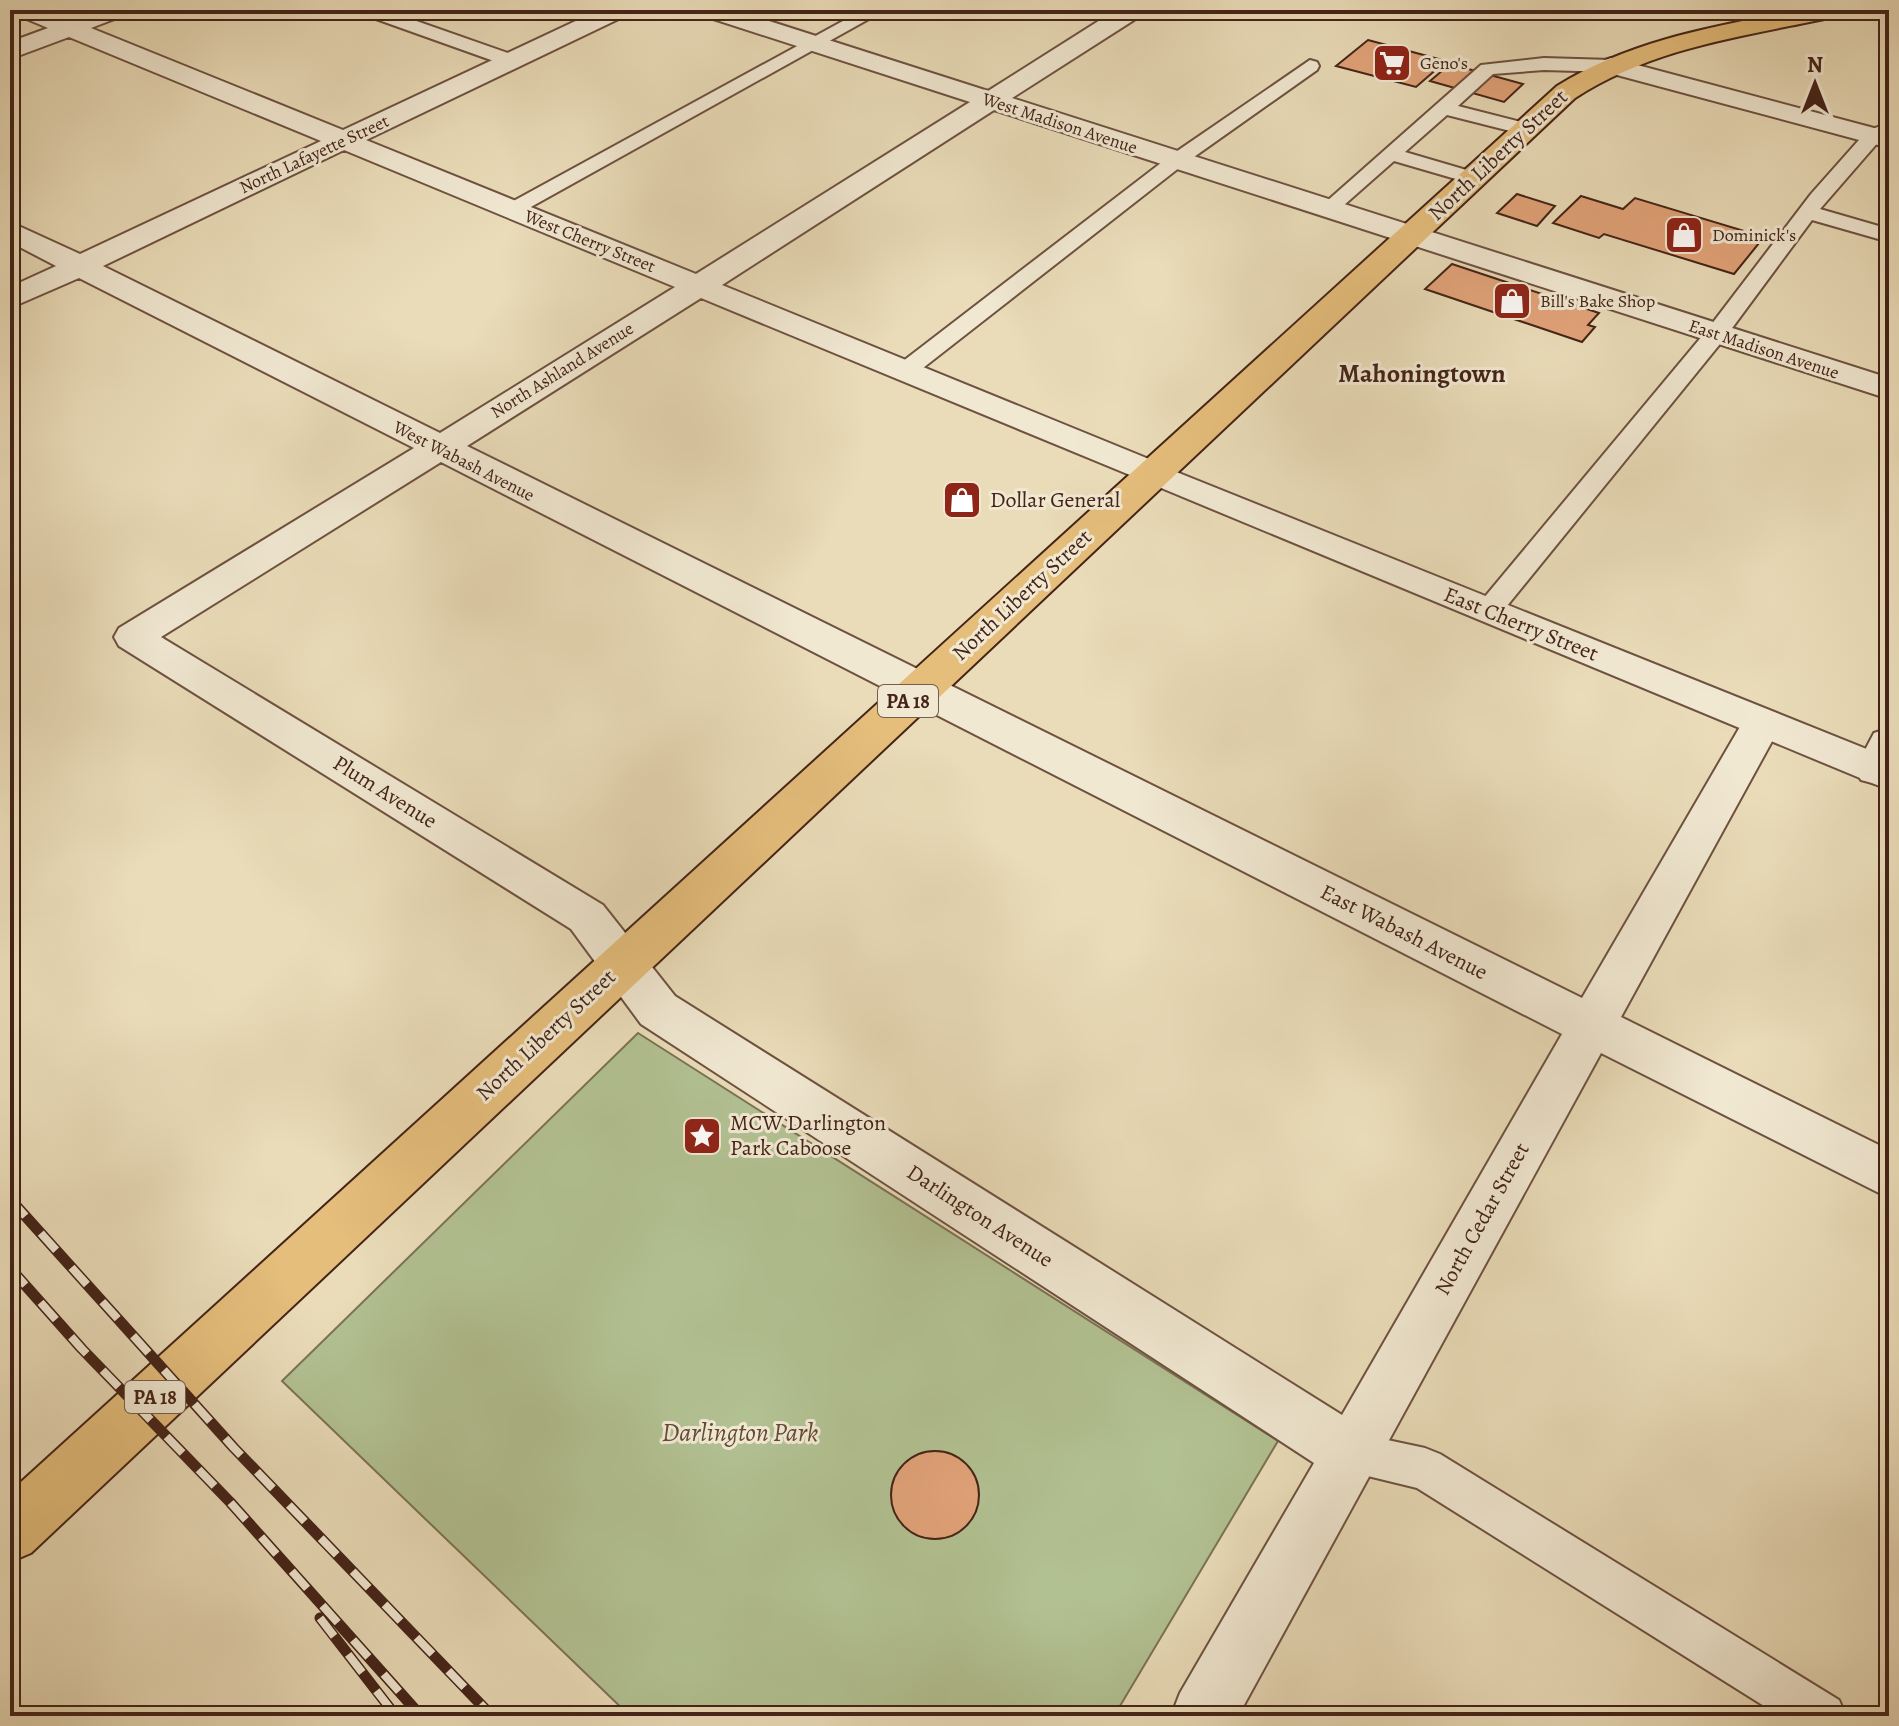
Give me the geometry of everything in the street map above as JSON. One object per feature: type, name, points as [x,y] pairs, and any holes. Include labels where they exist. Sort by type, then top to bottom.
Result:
[{"type":"main road","name":"North Liberty Street","points":[[10,1532],[1578,82],[1611,66],[1671,46],[1834,10]]},
{"type":"street","name":"West Cherry Street","points":[[26,10],[1154,473]]},
{"type":"street","points":[[10,51],[116,10]]},
{"type":"street","name":"North Lafayette Street","points":[[10,299],[618,10]]},
{"type":"street","name":"West Madison Avenue","points":[[710,10],[1410,235]]},
{"type":"street","name":"North Ashland Avenue","points":[[133,637],[579,362],[697,284],[1125,15]]},
{"type":"street","points":[[1611,66],[1884,134]]},
{"type":"street","name":"West Wabash Avenue","points":[[10,231],[919,690]]},
{"type":"street","name":"East Madison Avenue","points":[[1410,235],[1889,389]]},
{"type":"street","name":"East Cherry Street","points":[[1154,473],[1762,723],[1885,762]]},
{"type":"street","name":"Plum Avenue","points":[[133,637],[587,917],[623,964]]},
{"type":"street","name":"East Wabash Avenue","points":[[919,690],[1889,1175]]},
{"type":"street","name":"North Cedar Street","points":[[1203,1716],[1762,723]]},
{"type":"street","name":"Darlington Avenue","points":[[623,964],[658,1010],[1350,1453]]},
{"type":"lane","points":[[368,10],[512,61]]},
{"type":"lane","points":[[513,209],[876,10]]},
{"type":"lane","points":[[1328,209],[1488,69],[1544,64],[1611,66]]},
{"type":"lane","points":[[906,370],[1177,160],[1310,66]]},
{"type":"lane","points":[[1444,108],[1526,129]]},
{"type":"lane","points":[[1488,611],[1716,334],[1808,212],[1884,134]]},
{"type":"lane","points":[[1391,154],[1473,178]]},
{"type":"lane","points":[[1808,212],[1889,236]]},
{"type":"lane","points":[[1350,1453],[1425,1469],[1823,1716]]},
{"type":"green space","name":"Darlington Park","points":[[638,1033],[1278,1441],[1114,1716],[630,1716],[282,1381]]},
{"type":"building","name":"Geno's","points":[[1368,40],[1446,61],[1416,87],[1336,66]]},
{"type":"building","points":[[1450,64],[1523,84],[1504,102],[1430,81]]},
{"type":"building","points":[[1517,194],[1555,206],[1537,226],[1497,213]]},
{"type":"building","name":"Dominick's","points":[[1581,196],[1623,209],[1635,198],[1764,237],[1734,274],[1604,234],[1599,238],[1553,223]]},
{"type":"building","name":"Bill's Bake Shop","points":[[1452,264],[1599,313],[1588,325],[1595,327],[1582,342],[1425,289]]},
{"type":"building","points":[[926,1451],[944,1451],[960,1458],[972,1470],[979,1486],[979,1504],[972,1520],[960,1532],[944,1539],[926,1539],[910,1532],[898,1520],[891,1504],[891,1486],[898,1470],[910,1458]]},
{"type":"railway","points":[[10,1199],[234,1448],[492,1716]]},
{"type":"railway","points":[[10,1268],[82,1349],[230,1502],[421,1716]]},
{"type":"railway","points":[[320,1618],[396,1716]]},
{"type":"place","name":"Geno's","points":[[1392,63]]},
{"type":"place","name":"Dominick's","points":[[1684,235]]},
{"type":"place","name":"Bill's Bake Shop","points":[[1512,301]]},
{"type":"place","name":"Dollar General","points":[[962,500]]},
{"type":"place","name":"MCW Darlington Park Caboose","points":[[702,1136]]},
{"type":"district","name":"Mahoningtown","points":[[1422,373]]}]
